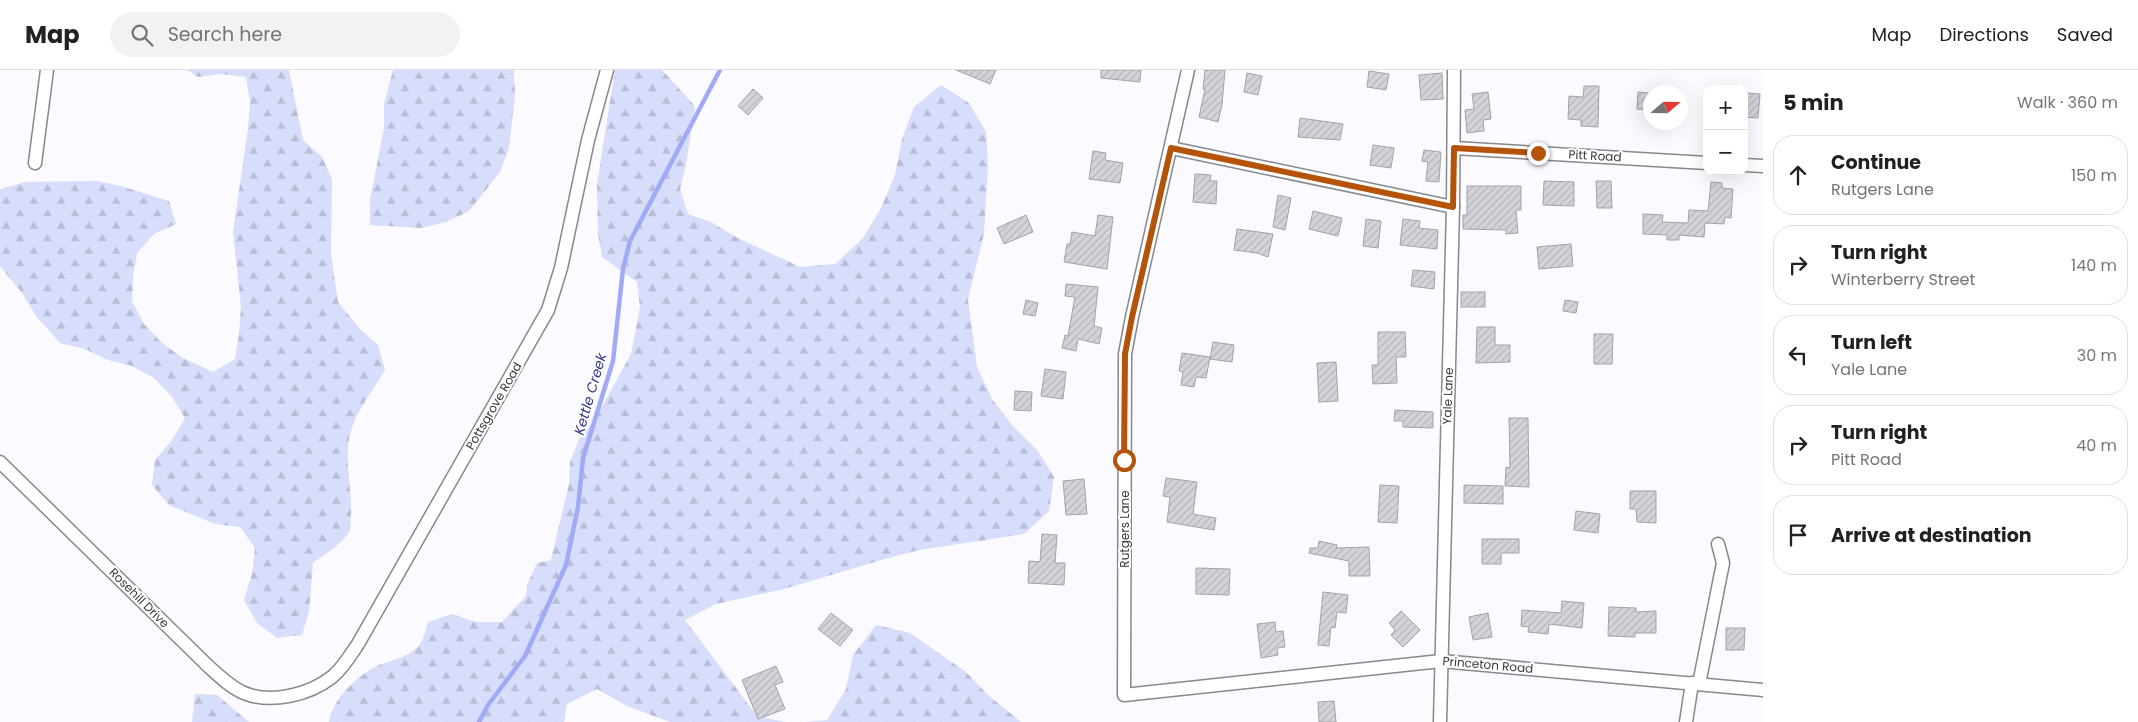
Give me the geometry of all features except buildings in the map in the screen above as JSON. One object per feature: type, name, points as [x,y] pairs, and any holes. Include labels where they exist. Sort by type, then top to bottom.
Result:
[{"type":"street","points":[[35,163],[47,70]]},
{"type":"street","name":"Pottsgrove Road","points":[[296,694],[318,686],[332,677],[349,658],[539,328],[553,297],[561,268],[588,140],[607,70]]},
{"type":"street","name":"Rutgers Lane","points":[[1124,695],[1125,354],[1188,70]]},
{"type":"street","name":"Yale Lane","points":[[1440,722],[1453,207],[1454,70]]},
{"type":"street","points":[[1171,148],[1453,207]]},
{"type":"street","name":"Pitt Road","points":[[1454,148],[1703,163]]},
{"type":"street","points":[[1748,165],[1763,166]]},
{"type":"street","name":"Rosehill Drive","points":[[0,462],[207,665],[228,683],[244,693],[266,699],[296,694]]},
{"type":"street","points":[[1686,722],[1723,563],[1718,544]]},
{"type":"street","name":"Princeton Road","points":[[1124,695],[1441,661],[1763,690]]},
{"type":"green space","points":[[187,70],[289,70],[303,140],[322,157],[332,179],[331,254],[338,302],[360,329],[378,345],[385,370],[361,409],[350,434],[348,464],[351,504],[350,530],[339,544],[313,563],[309,612],[302,635],[277,638],[257,623],[244,600],[252,574],[255,548],[240,527],[215,524],[169,505],[152,485],[155,460],[172,440],[185,418],[172,397],[154,378],[132,366],[108,360],[85,349],[60,343],[36,316],[22,293],[0,266],[0,189],[25,182],[97,181],[121,186],[169,201],[176,224],[154,234],[137,253],[132,301],[144,324],[160,341],[181,357],[213,372],[235,359],[241,307],[233,232],[248,129],[250,102],[246,77],[222,74],[198,77]]},
{"type":"green space","points":[[393,70],[514,70],[515,95],[509,148],[500,172],[469,211],[446,222],[422,228],[370,225],[370,200],[384,128],[384,104]]},
{"type":"green space","points":[[615,70],[662,70],[695,106],[686,165],[680,189],[688,214],[711,222],[736,237],[800,267],[835,264],[863,238],[881,208],[895,175],[902,139],[914,107],[941,85],[969,103],[986,132],[988,165],[984,234],[968,299],[977,367],[992,399],[1012,425],[1037,450],[1054,477],[1049,511],[1024,534],[919,550],[784,589],[716,604],[685,620],[757,716],[785,722],[670,722],[627,706],[597,689],[567,704],[564,722],[329,722],[331,714],[340,698],[360,677],[375,667],[405,656],[416,649],[423,639],[428,622],[452,614],[476,622],[502,622],[526,596],[527,585],[537,563],[551,560],[569,484],[570,462],[579,439],[594,421],[631,354],[640,307],[637,282],[602,257],[598,234],[597,184]]},
{"type":"green space","points":[[876,625],[910,633],[966,672],[988,695],[1021,722],[806,722],[827,720],[846,689],[853,655]]},
{"type":"green space","points":[[195,694],[217,695],[249,722],[192,722]]},
{"type":"waterway","name":"Kettle Creek","points":[[479,722],[488,705],[525,656],[566,565],[578,507],[583,458],[613,361],[623,269],[630,241],[720,70]]},
{"type":"route","points":[[1124,460],[1125,354],[1171,148],[1453,207],[1454,148],[1538,153]]}]
